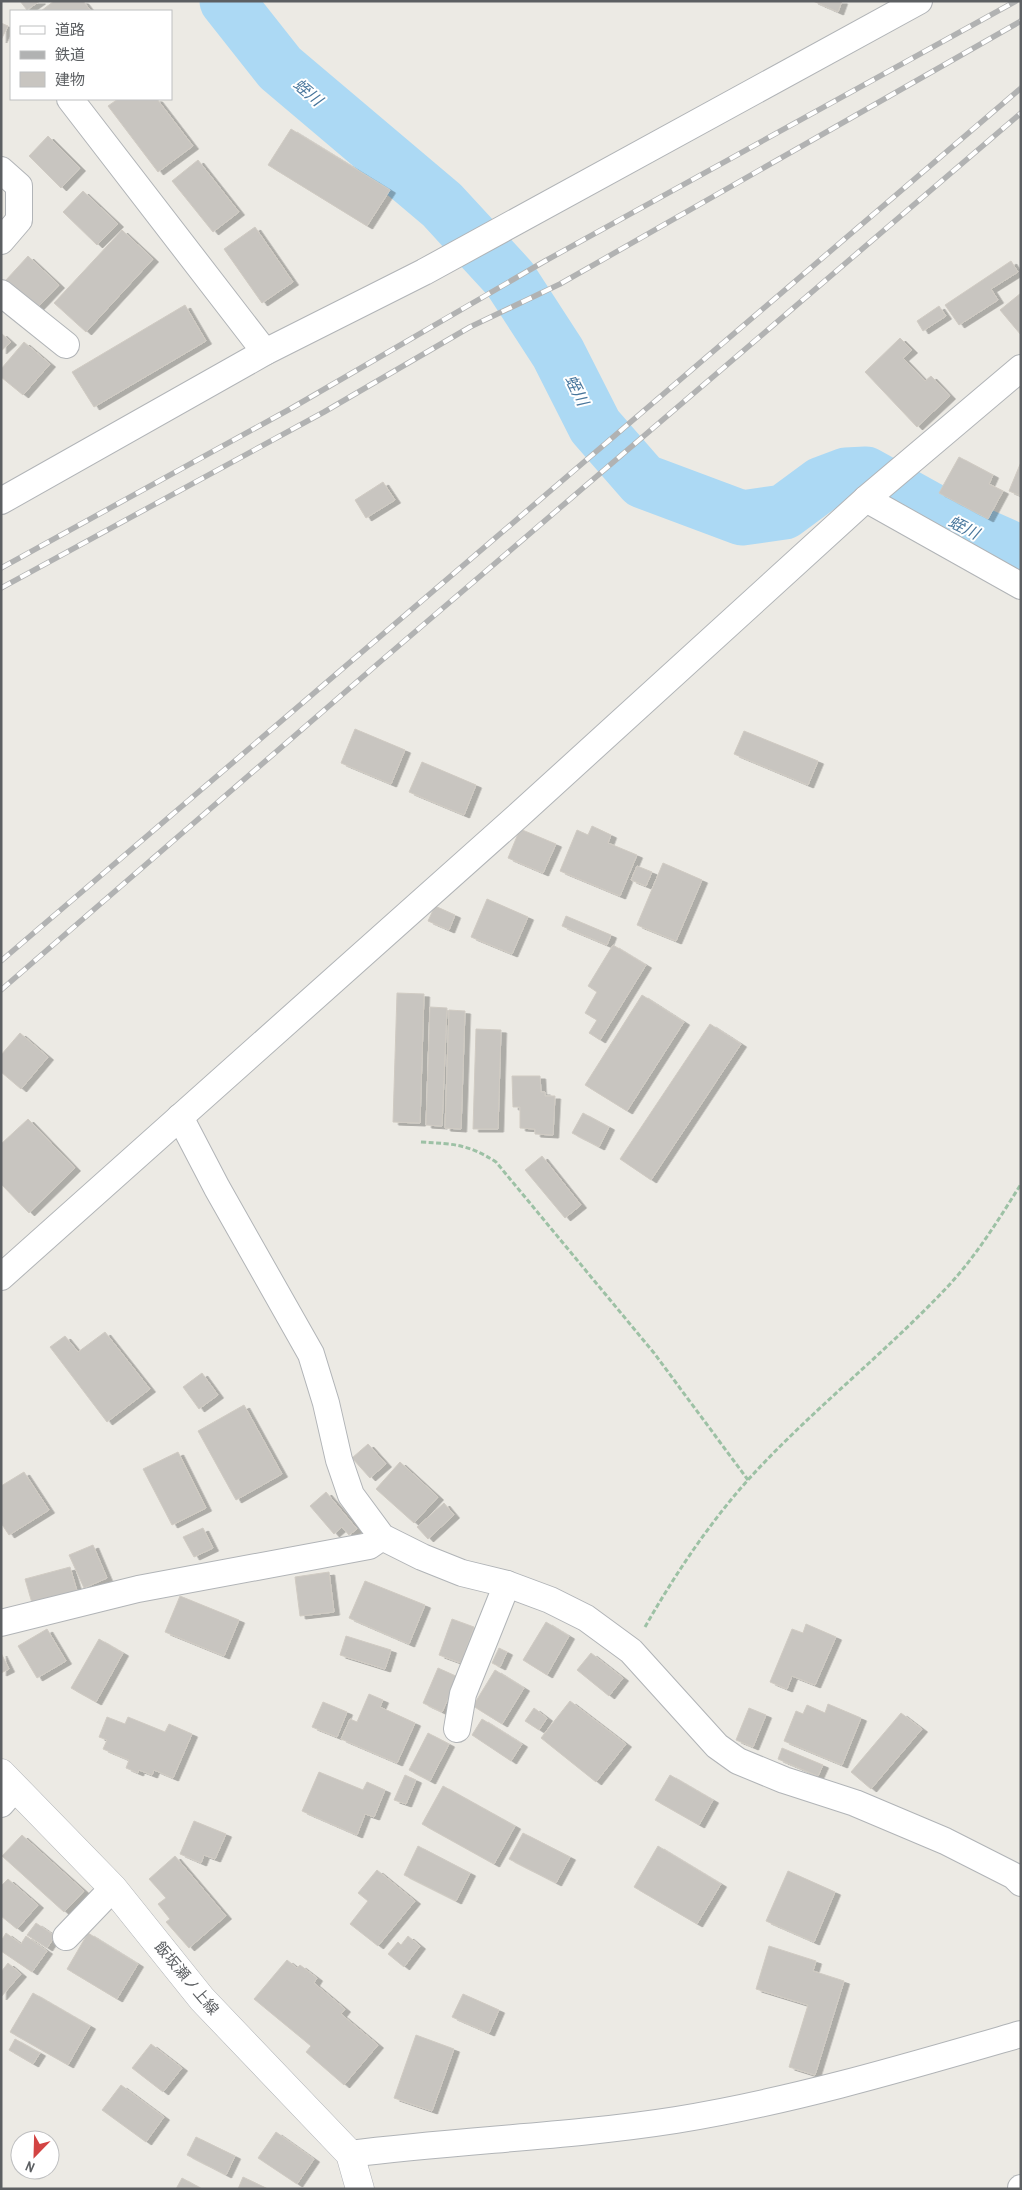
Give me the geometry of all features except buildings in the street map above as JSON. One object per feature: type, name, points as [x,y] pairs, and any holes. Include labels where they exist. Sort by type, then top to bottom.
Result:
[{"type":"main road","name":"飯坂瀬ノ上線","points":[[6,1788],[113,1888],[202,1999],[350,2154],[360,2189]]},
{"type":"street","points":[[1,501],[265,352],[424,272],[919,1]]},
{"type":"street","points":[[71,100],[265,352]]},
{"type":"street","points":[[1,170],[19,186],[19,220],[1,241]]},
{"type":"street","points":[[1,294],[66,345]]},
{"type":"street","points":[[1,1277],[528,807],[870,496],[1021,368]]},
{"type":"street","points":[[870,496],[1021,586]]},
{"type":"street","points":[[180,1117],[217,1188],[311,1354],[326,1403],[338,1460],[351,1495],[382,1537],[422,1557],[462,1573],[507,1584],[550,1600],[586,1618],[631,1652],[717,1746],[738,1761],[784,1780],[855,1803],[945,1841],[1014,1876],[1021,1883]]},
{"type":"street","points":[[1,1623],[138,1589],[369,1546],[382,1537]]},
{"type":"street","points":[[457,1729],[464,1694],[507,1584]]},
{"type":"street","points":[[66,1937],[113,1888]]},
{"type":"street","points":[[350,2154],[426,2144],[570,2132],[676,2120],[833,2088],[1021,2034]]},
{"type":"path","points":[[421,1142],[460,1144],[479,1151],[496,1162],[654,1353],[748,1480]]},
{"type":"path","points":[[631,1652],[659,1601],[725,1507],[748,1480],[951,1283],[988,1238],[1021,1184]]},
{"type":"waterway","name":"蛭川","points":[[227,1],[280,68],[442,205],[510,279],[558,353],[595,426],[643,481],[742,518],[784,512],[822,484],[846,475],[866,474],[958,525],[1021,553]]},
{"type":"railway","points":[[1,568],[290,409],[545,261],[1016,1]]},
{"type":"railway","points":[[1,588],[324,412],[470,327],[560,284],[1021,21]]},
{"type":"railway","points":[[1,961],[1021,88]]},
{"type":"railway","points":[[1,990],[381,661],[1021,113]]}]
